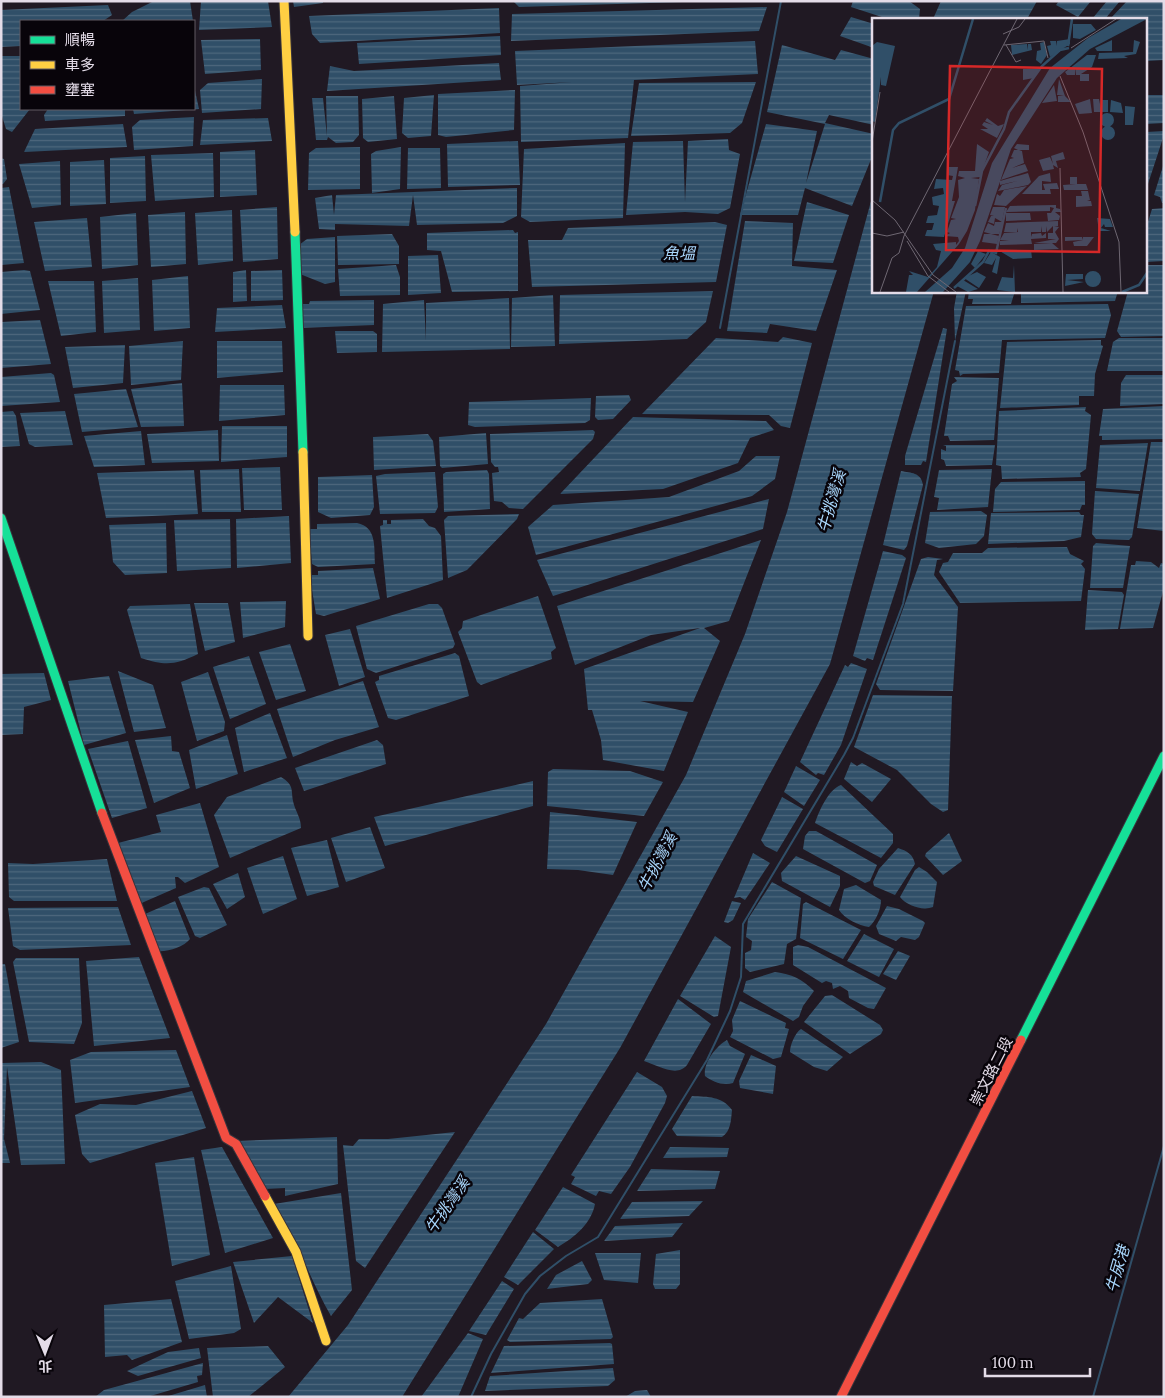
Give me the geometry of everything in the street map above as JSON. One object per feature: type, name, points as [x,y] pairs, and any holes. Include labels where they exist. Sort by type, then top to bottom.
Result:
[{"type":"street","points":[[284,1],[298,282],[308,636]]},
{"type":"street","points":[[1,518],[112,840],[222,1129],[226,1138],[236,1144],[296,1252],[326,1341]]},
{"type":"street","name":"崇文路二段","points":[[841,1397],[1164,756]]},
{"type":"water","points":[[154,1],[190,1],[193,20],[123,20],[132,12]]},
{"type":"water","points":[[201,1],[268,1],[272,27],[199,30]]},
{"type":"water","points":[[293,1],[323,1],[323,3],[294,7]]},
{"type":"water","points":[[513,1],[715,1],[519,7]]},
{"type":"water","points":[[853,1],[909,1],[920,9],[919,18],[885,18],[851,7]]},
{"type":"water","points":[[941,1],[1037,1],[1028,18],[933,18]]},
{"type":"water","points":[[1059,1],[1091,1],[1078,17],[1056,5]]},
{"type":"water","points":[[1107,1],[1120,1],[1106,18],[1093,18]]},
{"type":"water","points":[[1127,1],[1164,1],[1164,60],[1148,61],[1148,18],[1111,18]]},
{"type":"water","points":[[108,5],[112,15],[104,20],[20,20],[20,46],[1,47],[1,10]]},
{"type":"water","points":[[767,7],[759,31],[511,41],[512,14]]},
{"type":"water","points":[[499,8],[500,33],[320,43],[312,34],[309,16]]},
{"type":"water","points":[[851,17],[872,23],[872,47],[840,36]]},
{"type":"water","points":[[500,36],[501,55],[359,64],[357,43]]},
{"type":"water","points":[[260,39],[261,70],[205,74],[201,40]]},
{"type":"water","points":[[755,41],[758,74],[634,80],[628,138],[521,142],[520,86],[573,82],[517,85],[515,51]]},
{"type":"water","points":[[782,45],[835,60],[841,50],[872,58],[872,125],[829,115],[825,123],[872,134],[872,157],[852,206],[805,188],[798,215],[740,215],[766,124],[817,131],[806,183],[825,124],[767,112]]},
{"type":"water","points":[[1,56],[20,56],[20,110],[29,110],[12,132],[6,129],[1,113]]},
{"type":"water","points":[[499,63],[501,80],[327,91],[330,66],[354,71]]},
{"type":"water","points":[[262,79],[261,109],[202,113],[200,90],[208,83]]},
{"type":"water","points":[[756,82],[742,123],[730,133],[631,136],[639,83]]},
{"type":"water","points":[[515,90],[514,130],[446,137],[438,135],[438,94]]},
{"type":"water","points":[[195,91],[199,109],[195,109]]},
{"type":"water","points":[[434,95],[431,136],[408,138],[402,133],[404,98]]},
{"type":"water","points":[[1148,95],[1164,95],[1164,123],[1148,124]]},
{"type":"water","points":[[326,96],[358,96],[359,135],[353,142],[336,143],[328,137],[327,140],[316,140],[312,98],[323,98],[327,136]]},
{"type":"water","points":[[394,96],[397,139],[368,142],[363,138],[362,99]]},
{"type":"water","points":[[47,110],[125,110],[125,116],[45,121],[44,115]]},
{"type":"water","points":[[133,110],[186,110],[134,114]]},
{"type":"water","points":[[194,117],[193,146],[134,150],[132,127],[140,120]]},
{"type":"water","points":[[268,118],[272,141],[200,145],[203,120]]},
{"type":"water","points":[[123,124],[127,147],[24,152],[35,129]]},
{"type":"water","points":[[1164,131],[1148,184],[1148,132]]},
{"type":"water","points":[[728,139],[729,150],[740,154],[730,208],[718,214],[685,212],[626,215],[633,142],[683,141],[685,202],[688,141]]},
{"type":"water","points":[[518,141],[520,185],[448,187],[447,144]]},
{"type":"water","points":[[625,143],[623,218],[530,222],[521,217],[524,149]]},
{"type":"water","points":[[360,147],[360,189],[308,190],[309,153],[316,148]]},
{"type":"water","points":[[401,147],[400,189],[372,193],[371,154],[376,151]]},
{"type":"water","points":[[408,148],[440,148],[441,188],[407,189]]},
{"type":"water","points":[[255,150],[257,195],[220,197],[220,152]]},
{"type":"water","points":[[213,153],[214,197],[155,201],[151,155]]},
{"type":"water","points":[[145,156],[146,201],[110,203],[110,158]]},
{"type":"water","points":[[1,158],[4,159],[7,179],[3,184],[1,184]]},
{"type":"water","points":[[104,160],[106,204],[70,206],[70,162]]},
{"type":"water","points":[[60,161],[61,205],[32,208],[19,164]]},
{"type":"water","points":[[1164,163],[1164,203],[1162,203],[1160,197],[1154,195]]},
{"type":"water","points":[[9,187],[24,263],[1,265],[1,188]]},
{"type":"water","points":[[517,188],[517,216],[503,223],[417,225],[413,195],[409,226],[335,224],[335,230],[319,229],[315,198],[332,195],[334,215],[336,195]]},
{"type":"water","name":"牛挑灣溪","points":[[872,197],[872,292],[934,292],[830,664],[620,1048],[402,1397],[288,1397],[348,1325],[546,1024],[686,775],[745,634],[787,512]]},
{"type":"water","points":[[807,202],[849,215],[833,263],[794,261]]},
{"type":"water","points":[[277,207],[278,259],[243,262],[240,210]]},
{"type":"water","points":[[1164,208],[1164,261],[1148,262],[1148,222],[1152,209]]},
{"type":"water","points":[[232,210],[233,261],[198,265],[195,213]]},
{"type":"water","points":[[185,212],[186,264],[151,267],[148,215]]},
{"type":"water","points":[[136,213],[138,265],[102,269],[100,217]]},
{"type":"water","points":[[87,218],[92,267],[45,271],[34,222]]},
{"type":"water","points":[[745,221],[793,223],[792,266],[837,270],[816,331],[770,324],[767,333],[727,331]]},
{"type":"water","name":"魚塭","points":[[715,222],[727,225],[716,282],[532,287],[528,240],[562,240],[568,228]]},
{"type":"water","points":[[513,230],[515,233],[518,232],[518,291],[452,292],[441,251],[427,250],[427,233]]},
{"type":"water","points":[[392,234],[399,246],[399,264],[338,265],[337,236]]},
{"type":"water","points":[[335,237],[335,282],[325,284],[300,274],[299,245],[307,239]]},
{"type":"water","points":[[438,255],[441,293],[408,295],[408,256]]},
{"type":"water","points":[[396,265],[400,277],[400,295],[340,296],[338,269]]},
{"type":"water","points":[[1148,265],[1164,265],[1164,336],[1121,337],[1117,331],[1128,292],[1148,292]]},
{"type":"water","points":[[246,270],[247,301],[233,302],[233,272]]},
{"type":"water","points":[[282,270],[283,300],[251,301],[251,271]]},
{"type":"water","points":[[30,271],[40,310],[1,314],[1,272]]},
{"type":"water","points":[[188,276],[190,328],[154,331],[152,280]]},
{"type":"water","points":[[138,278],[140,330],[104,333],[102,281]]},
{"type":"water","points":[[48,281],[94,281],[96,332],[61,336]]},
{"type":"water","name":"魚塭","points":[[713,291],[706,322],[687,339],[559,344],[560,295]]},
{"type":"water","points":[[957,292],[966,292],[955,341],[954,308]]},
{"type":"water","points":[[969,292],[1015,292],[1011,304],[972,304],[973,299],[968,299]]},
{"type":"water","points":[[1021,292],[1118,292],[1115,301],[1021,303]]},
{"type":"water","points":[[553,295],[555,346],[511,347],[512,298]]},
{"type":"water","points":[[509,298],[510,349],[382,352],[383,304],[424,300],[426,341],[426,303]]},
{"type":"water","points":[[374,300],[374,325],[301,328],[300,304],[309,304],[310,301]]},
{"type":"water","points":[[1108,304],[1111,315],[1105,338],[1002,340],[999,373],[963,374],[960,376],[959,371],[955,370],[966,306]]},
{"type":"water","points":[[282,305],[286,328],[215,332],[217,308]]},
{"type":"water","points":[[40,320],[51,364],[1,368],[1,322]]},
{"type":"water","points":[[943,328],[947,329],[926,462],[923,461],[921,465],[905,465],[905,456]]},
{"type":"water","points":[[335,331],[373,331],[377,334],[377,352],[337,353]]},
{"type":"water","points":[[783,337],[812,343],[790,428],[781,426],[769,415],[642,414],[716,338],[778,342]]},
{"type":"water","points":[[1119,338],[1164,338],[1164,371],[1107,371],[1113,342]]},
{"type":"water","points":[[1101,340],[1101,345],[1103,346],[1095,374],[1094,396],[1079,396],[1079,405],[1000,408],[1007,342]]},
{"type":"water","points":[[183,341],[181,380],[131,385],[129,346]]},
{"type":"water","points":[[217,341],[282,341],[283,372],[217,378]]},
{"type":"water","points":[[125,345],[123,383],[73,388],[65,347]]},
{"type":"water","points":[[51,373],[54,375],[60,402],[1,406],[1,377]]},
{"type":"water","points":[[1126,375],[1164,375],[1164,404],[1120,406],[1121,383]]},
{"type":"water","points":[[954,377],[999,378],[994,440],[950,441],[948,436],[944,436],[952,384],[957,381]]},
{"type":"water","points":[[182,383],[184,426],[141,427],[131,389]]},
{"type":"water","points":[[220,385],[284,385],[285,415],[219,421]]},
{"type":"water","points":[[126,389],[138,427],[82,432],[74,394]]},
{"type":"water","points":[[629,395],[631,400],[613,419],[598,420],[595,417],[596,396]]},
{"type":"water","points":[[591,398],[590,420],[585,423],[475,427],[468,425],[469,402]]},
{"type":"water","points":[[1164,406],[1164,439],[1102,440],[1102,436],[1099,436],[1103,409]]},
{"type":"water","points":[[1086,407],[1085,411],[1091,415],[1086,469],[1080,473],[1081,477],[1002,479],[1001,466],[996,465],[999,411]]},
{"type":"water","points":[[13,411],[16,416],[20,446],[1,447],[1,412]]},
{"type":"water","points":[[65,411],[73,445],[35,447],[29,444],[20,413]]},
{"type":"water","points":[[633,417],[766,421],[774,430],[750,438],[738,463],[663,489],[560,494]]},
{"type":"water","points":[[222,426],[287,426],[287,457],[221,462]]},
{"type":"water","points":[[218,430],[219,461],[152,463],[147,434]]},
{"type":"water","points":[[593,430],[595,432],[593,439],[523,509],[509,508],[502,502],[494,501],[492,473],[499,472],[498,467],[495,467],[491,462],[490,434]]},
{"type":"water","points":[[141,431],[145,465],[94,467],[84,436]]},
{"type":"water","points":[[486,433],[488,464],[442,468],[440,466],[439,437]]},
{"type":"water","points":[[428,434],[433,441],[436,466],[374,470],[373,437]]},
{"type":"water","points":[[1151,442],[1164,442],[1164,531],[1137,528]]},
{"type":"water","points":[[1148,443],[1140,491],[1096,488],[1100,445]]},
{"type":"water","points":[[943,445],[995,445],[992,465],[946,466],[944,460],[941,459],[941,449],[946,451],[946,446]]},
{"type":"water","points":[[756,456],[780,456],[775,479],[752,496],[536,555],[528,527],[553,505],[669,497],[739,471]]},
{"type":"water","points":[[280,467],[282,510],[244,510],[242,468]]},
{"type":"water","points":[[239,469],[241,512],[202,512],[200,470]]},
{"type":"water","points":[[992,469],[988,507],[937,510],[939,498],[934,497],[939,470]]},
{"type":"water","points":[[194,470],[198,514],[106,518],[97,473]]},
{"type":"water","points":[[487,470],[489,474],[490,509],[444,512],[443,474],[446,472]]},
{"type":"water","points":[[901,471],[918,475],[923,485],[907,546],[904,550],[883,545]]},
{"type":"water","points":[[435,472],[438,507],[435,513],[380,514],[376,476]]},
{"type":"water","points":[[372,475],[374,507],[370,515],[331,518],[318,512],[318,477]]},
{"type":"water","points":[[1085,481],[1085,505],[1082,505],[1080,510],[993,512],[995,489],[1001,482]]},
{"type":"water","points":[[1095,491],[1139,494],[1132,537],[1129,540],[1096,539],[1092,534]]},
{"type":"water","points":[[769,499],[763,529],[553,596],[537,560]]},
{"type":"water","points":[[981,511],[987,515],[984,536],[976,544],[939,548],[925,543],[930,512]]},
{"type":"water","points":[[1079,512],[1081,515],[1084,515],[1081,537],[1064,541],[988,544],[991,513]]},
{"type":"water","points":[[519,514],[517,519],[467,570],[448,578],[444,520],[448,516]]},
{"type":"water","points":[[289,516],[291,563],[237,568],[236,519]]},
{"type":"water","points":[[230,519],[231,568],[177,571],[174,520]]},
{"type":"water","points":[[423,519],[429,526],[435,528],[441,536],[443,580],[387,598],[380,526],[383,525],[383,520],[387,520],[387,524],[391,524],[391,520]]},
{"type":"water","points":[[166,523],[167,573],[125,575],[113,562],[109,525]]},
{"type":"water","points":[[357,523],[363,525],[371,533],[375,564],[318,567],[312,564],[309,529],[317,529],[317,524]]},
{"type":"water","points":[[761,540],[729,621],[704,628],[720,641],[693,702],[640,701],[688,712],[664,771],[603,760],[601,740],[592,710],[588,710],[584,669],[700,628],[651,635],[575,665],[557,606]]},
{"type":"water","points":[[1096,543],[1130,546],[1123,588],[1090,588],[1093,546]]},
{"type":"water","points":[[1067,547],[1070,554],[1084,561],[1081,564],[1085,569],[1081,601],[960,603],[939,572],[943,563],[948,562],[953,553],[982,553],[988,548]]},
{"type":"water","points":[[883,551],[902,555],[906,558],[873,660],[867,658],[865,661],[853,656]]},
{"type":"water","points":[[928,557],[943,559],[937,560],[934,575],[958,607],[953,691],[880,690],[876,684],[921,559]]},
{"type":"water","points":[[1136,561],[1151,562],[1159,568],[1161,563],[1164,564],[1164,588],[1153,628],[1120,629],[1131,565],[1135,565]]},
{"type":"water","points":[[373,568],[380,599],[324,616],[316,614],[310,578],[312,575],[318,575],[318,571]]},
{"type":"water","points":[[1088,590],[1122,592],[1124,595],[1118,629],[1085,630]]},
{"type":"water","points":[[538,596],[556,648],[551,652],[552,659],[481,685],[477,682],[458,632],[462,628],[463,621]]},
{"type":"water","points":[[286,601],[285,627],[243,638],[240,602]]},
{"type":"water","points":[[194,603],[228,603],[235,642],[205,651]]},
{"type":"water","points":[[190,604],[198,654],[170,663],[141,658],[127,610],[130,606]]},
{"type":"water","points":[[429,604],[438,604],[442,608],[455,644],[453,648],[376,673],[367,669],[356,626]]},
{"type":"water","points":[[350,629],[365,677],[339,686],[325,635]]},
{"type":"water","points":[[290,644],[306,691],[276,700],[259,652]]},
{"type":"water","points":[[455,653],[459,656],[469,696],[396,720],[388,718],[375,682],[379,680],[379,676]]},
{"type":"water","points":[[249,656],[266,704],[230,719],[213,667]]},
{"type":"water","points":[[851,663],[867,669],[841,745],[824,775],[818,773],[816,775],[800,762],[845,665],[848,667]]},
{"type":"water","points":[[118,671],[153,685],[166,728],[134,732]]},
{"type":"water","points":[[208,672],[225,722],[224,731],[197,741],[181,682]]},
{"type":"water","points":[[44,673],[51,700],[24,707],[23,734],[1,735],[1,674]]},
{"type":"water","points":[[109,676],[126,733],[84,745],[68,681]]},
{"type":"water","points":[[363,681],[379,727],[335,740],[293,757],[277,709]]},
{"type":"water","points":[[873,695],[952,696],[948,810],[943,812],[931,804],[897,770],[854,747]]},
{"type":"water","points":[[270,713],[287,758],[244,772],[235,728]]},
{"type":"water","points":[[227,735],[238,774],[196,789],[189,750]]},
{"type":"water","points":[[171,736],[172,751],[179,752],[190,788],[154,803],[135,740]]},
{"type":"water","points":[[377,740],[383,745],[386,764],[304,791],[295,768]]},
{"type":"water","points":[[128,741],[147,808],[112,818],[88,749]]},
{"type":"water","points":[[851,762],[857,766],[862,763],[891,779],[872,802],[844,779]]},
{"type":"water","points":[[796,766],[820,780],[804,806],[784,792]]},
{"type":"water","points":[[553,769],[630,771],[663,782],[644,816],[547,806],[548,772]]},
{"type":"water","points":[[281,777],[288,782],[291,788],[301,828],[230,858],[214,815],[227,797]]},
{"type":"water","points":[[533,781],[533,806],[385,846],[374,817]]},
{"type":"water","points":[[841,785],[893,834],[893,843],[881,858],[815,823],[828,796]]},
{"type":"water","points":[[782,797],[803,809],[777,852],[765,846],[761,840]]},
{"type":"water","points":[[200,803],[219,867],[185,883],[178,877],[175,877],[176,888],[137,905],[118,843],[161,832],[156,815]]},
{"type":"water","points":[[550,812],[637,822],[613,875],[578,870],[547,869]]},
{"type":"water","points":[[370,827],[385,868],[346,882],[331,838]]},
{"type":"water","points":[[809,831],[816,831],[877,865],[870,881],[865,883],[803,849],[805,836]]},
{"type":"water","points":[[949,833],[962,861],[943,875],[925,856]]},
{"type":"water","points":[[327,840],[339,887],[307,896],[291,848]]},
{"type":"water","points":[[898,848],[909,853],[915,864],[895,895],[874,886],[873,882],[879,869]]},
{"type":"water","points":[[753,853],[770,863],[745,900],[740,897],[734,898]]},
{"type":"water","points":[[283,856],[297,899],[263,914],[247,868]]},
{"type":"water","points":[[796,856],[840,876],[840,886],[830,907],[782,881],[781,873]]},
{"type":"water","points":[[107,859],[117,901],[14,901],[9,897],[8,863],[33,864]]},
{"type":"water","points":[[919,867],[937,882],[933,907],[915,907],[900,897],[915,870]]},
{"type":"water","points":[[238,873],[245,897],[227,909],[213,884]]},
{"type":"water","points":[[772,882],[801,898],[796,939],[787,944],[784,964],[750,972],[745,968],[745,953],[751,950],[752,941],[746,937],[748,919]]},
{"type":"water","points":[[856,885],[881,900],[878,915],[869,927],[852,921],[839,910],[844,889]]},
{"type":"water","points":[[204,887],[209,888],[227,925],[200,938],[195,936],[178,897]]},
{"type":"water","points":[[175,901],[190,939],[175,948],[157,951],[145,914]]},
{"type":"water","points":[[732,901],[741,903],[733,920],[728,923],[724,922]]},
{"type":"water","points":[[806,902],[861,930],[843,959],[800,938],[803,904]]},
{"type":"water","points":[[887,906],[899,909],[923,921],[925,923],[919,937],[915,940],[901,937],[896,941],[879,934],[876,926]]},
{"type":"water","points":[[118,907],[131,945],[20,950],[13,946],[8,908]]},
{"type":"water","points":[[864,934],[894,949],[879,977],[847,961]]},
{"type":"water","points":[[715,936],[731,947],[718,1016],[714,1017],[680,996]]},
{"type":"water","points":[[798,945],[808,947],[886,988],[874,1009],[868,1008],[849,998],[848,991],[840,986],[833,989],[832,983],[826,981],[822,983],[793,965],[793,947]]},
{"type":"water","points":[[898,951],[910,956],[896,980],[883,974]]},
{"type":"water","points":[[139,957],[170,1038],[94,1046],[86,961]]},
{"type":"water","points":[[16,958],[79,958],[82,1023],[74,1044],[29,1042],[13,962]]},
{"type":"water","points":[[1,964],[5,964],[19,1042],[1,1048]]},
{"type":"water","points":[[775,972],[796,978],[814,991],[803,1006],[799,1017],[793,1021],[743,992],[746,981]]},
{"type":"water","points":[[832,995],[880,1025],[883,1030],[881,1034],[850,1054],[804,1022],[825,996]]},
{"type":"water","points":[[678,999],[711,1024],[687,1065],[683,1069],[672,1071],[644,1061]]},
{"type":"water","points":[[740,1001],[786,1023],[785,1028],[789,1029],[781,1057],[773,1059],[730,1037],[733,1031],[732,1020]]},
{"type":"water","points":[[801,1029],[843,1057],[827,1071],[814,1067],[790,1052],[793,1039]]},
{"type":"water","points":[[727,1040],[730,1046],[745,1054],[733,1083],[726,1084],[718,1083],[708,1078],[705,1076],[705,1071],[711,1055]]},
{"type":"water","points":[[176,1050],[190,1087],[75,1103],[70,1060],[91,1052]]},
{"type":"water","points":[[751,1055],[776,1066],[773,1094],[740,1088],[739,1081]]},
{"type":"water","points":[[41,1062],[61,1070],[65,1164],[21,1165],[7,1067],[4,1139],[10,1163],[1,1163],[1,1063]]},
{"type":"water","points":[[637,1072],[662,1087],[667,1096],[665,1103],[630,1167],[611,1194],[599,1191],[596,1196],[571,1184],[575,1177],[571,1175]]},
{"type":"water","points":[[192,1091],[206,1128],[90,1163],[82,1154],[75,1115],[100,1104],[136,1105]]},
{"type":"water","points":[[692,1096],[709,1097],[728,1105],[732,1110],[731,1121],[725,1135],[722,1137],[677,1136],[672,1129]]},
{"type":"water","points":[[455,1132],[365,1268],[356,1261],[343,1145],[353,1146],[359,1139],[388,1139]]},
{"type":"water","points":[[337,1137],[338,1184],[285,1196],[285,1188],[265,1189],[238,1141]]},
{"type":"water","points":[[222,1147],[273,1238],[225,1253],[201,1150]]},
{"type":"water","points":[[670,1147],[729,1148],[727,1157],[663,1158]]},
{"type":"water","points":[[194,1157],[210,1255],[172,1266],[155,1163]]},
{"type":"water","points":[[651,1169],[720,1171],[715,1189],[637,1191]]},
{"type":"water","points":[[563,1187],[595,1204],[586,1224],[558,1247],[535,1230]]},
{"type":"water","points":[[341,1193],[352,1290],[331,1316],[290,1231],[274,1204]]},
{"type":"water","points":[[703,1201],[689,1216],[620,1219],[632,1202]]},
{"type":"water","points":[[683,1223],[672,1237],[604,1241],[615,1226]]},
{"type":"water","points":[[533,1232],[554,1249],[518,1285],[504,1277]]},
{"type":"water","points":[[680,1250],[680,1284],[676,1289],[655,1289],[653,1284],[656,1254]]},
{"type":"water","points":[[595,1253],[641,1253],[638,1283],[604,1280]]},
{"type":"water","points":[[292,1256],[313,1323],[278,1297],[254,1323],[233,1262]]},
{"type":"water","points":[[582,1261],[592,1280],[588,1284],[547,1289],[556,1275]]},
{"type":"water","points":[[231,1266],[241,1329],[234,1333],[189,1339],[175,1281]]},
{"type":"water","points":[[502,1281],[514,1289],[486,1335],[469,1331]]},
{"type":"water","points":[[171,1299],[182,1342],[132,1360],[127,1355],[105,1357],[104,1305]]},
{"type":"water","points":[[602,1299],[613,1337],[611,1339],[510,1342],[507,1340],[519,1318],[523,1319],[540,1303]]},
{"type":"water","points":[[468,1333],[483,1339],[458,1397],[421,1397]]},
{"type":"water","points":[[612,1344],[614,1364],[491,1373],[504,1346]]},
{"type":"water","points":[[268,1346],[285,1367],[248,1397],[213,1397],[207,1348]]},
{"type":"water","points":[[199,1348],[201,1358],[138,1376],[127,1371],[168,1352]]},
{"type":"water","points":[[203,1363],[202,1375],[197,1376],[198,1382],[147,1397],[95,1397],[104,1390]]},
{"type":"water","points":[[613,1368],[615,1380],[608,1386],[485,1391],[490,1376]]},
{"type":"water","points":[[205,1385],[207,1397],[165,1397]]},
{"type":"water","points":[[647,1390],[651,1397],[625,1397],[635,1391]]},
{"type":"waterway","points":[[720,328],[781,1]]},
{"type":"waterway","points":[[471,1397],[491,1354],[525,1294],[540,1276],[566,1256],[598,1237],[707,1060],[730,1011],[741,977],[743,924],[853,738],[903,604],[955,341]]},
{"type":"waterway","name":"牛尿港","points":[[1093,1397],[1164,1146]]},
{"type":"traffic: fast","points":[[295,232],[303,452]]},
{"type":"traffic: fast","points":[[1,518],[102,813]]},
{"type":"traffic: fast","points":[[1021,1040],[1164,756]]},
{"type":"traffic: slow","points":[[284,1],[295,232]]},
{"type":"traffic: slow","points":[[303,452],[308,636]]},
{"type":"traffic: slow","points":[[265,1196],[296,1252],[326,1341]]},
{"type":"traffic: jam","points":[[102,813],[226,1138],[236,1144],[265,1196]]},
{"type":"traffic: jam","points":[[841,1397],[1021,1040]]}]
